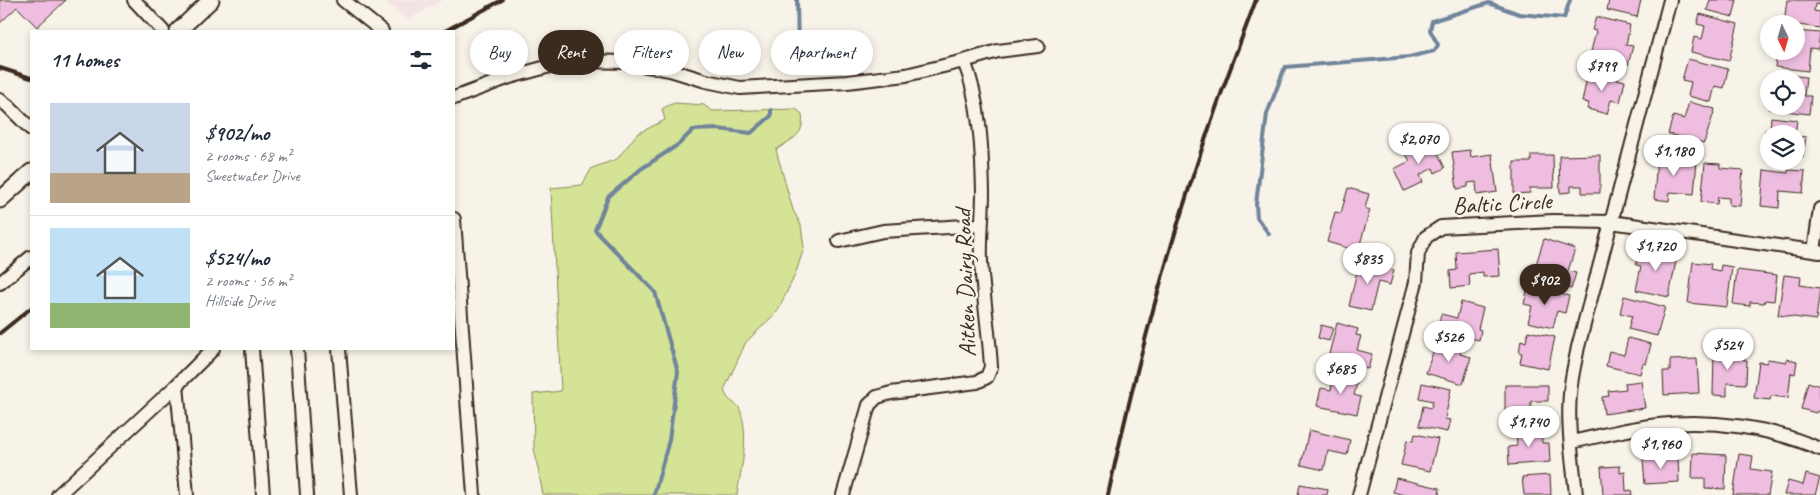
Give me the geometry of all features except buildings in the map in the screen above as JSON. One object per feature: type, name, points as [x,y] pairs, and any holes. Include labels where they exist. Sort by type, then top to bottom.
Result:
[{"type":"main road","points":[[179,30],[211,0]]},
{"type":"main road","points":[[0,200],[30,173]]},
{"type":"street","points":[[134,0],[162,30]]},
{"type":"street","points":[[343,0],[381,30]]},
{"type":"street","points":[[1576,495],[1571,442],[1570,395],[1573,371],[1670,0]]},
{"type":"street","points":[[455,98],[510,77],[550,66],[585,61],[626,62],[670,70],[706,81],[740,88],[848,82],[906,74],[998,51],[1038,46]]},
{"type":"street","name":"Aitken Dairy Road","points":[[843,495],[869,406],[877,397],[891,393],[977,382],[987,377],[991,367],[981,260],[983,193],[976,105],[964,61]]},
{"type":"street","points":[[0,100],[30,128]]},
{"type":"street","points":[[1817,252],[1820,209]]},
{"type":"street","name":"Baltic Circle","points":[[1359,495],[1416,282],[1418,253],[1426,237],[1441,227],[1553,221],[1611,222],[1817,252]]},
{"type":"street","points":[[839,241],[883,231],[981,225]]},
{"type":"street","points":[[455,232],[474,495]]},
{"type":"street","points":[[0,282],[30,258]]},
{"type":"street","points":[[58,495],[178,385],[212,350]]},
{"type":"street","points":[[252,350],[263,495]]},
{"type":"street","points":[[297,350],[307,495]]},
{"type":"street","points":[[340,350],[351,495]]},
{"type":"street","points":[[178,385],[187,495]]},
{"type":"street","points":[[1571,442],[1658,425],[1698,422],[1745,427],[1780,434],[1820,448]]},
{"type":"shaded area","points":[[384,0],[443,0],[407,20]]},
{"type":"green space","points":[[675,103],[704,105],[712,111],[796,109],[802,114],[799,132],[776,150],[793,210],[801,225],[804,248],[795,275],[777,312],[746,342],[724,390],[728,398],[739,407],[743,420],[744,452],[737,495],[543,495],[534,448],[533,394],[561,391],[551,188],[582,185],[592,168],[617,159],[637,134],[665,120],[662,109]]},
{"type":"waterway","points":[[797,0],[798,30]]},
{"type":"waterway","points":[[1269,234],[1257,218],[1256,204],[1267,114],[1285,67],[1409,57],[1434,51],[1438,45],[1430,30],[1432,21],[1489,3],[1519,14],[1564,18],[1570,0]]},
{"type":"waterway","points":[[654,495],[669,440],[678,372],[655,292],[595,230],[608,197],[641,169],[679,144],[693,130],[718,129],[751,133],[771,116],[771,110]]},
{"type":"railway","points":[[447,30],[502,0]]},
{"type":"railway","points":[[1108,495],[1142,350],[1183,208],[1224,86],[1256,0]]},
{"type":"railway","points":[[0,68],[30,78]]},
{"type":"railway","points":[[0,333],[30,309]]}]
